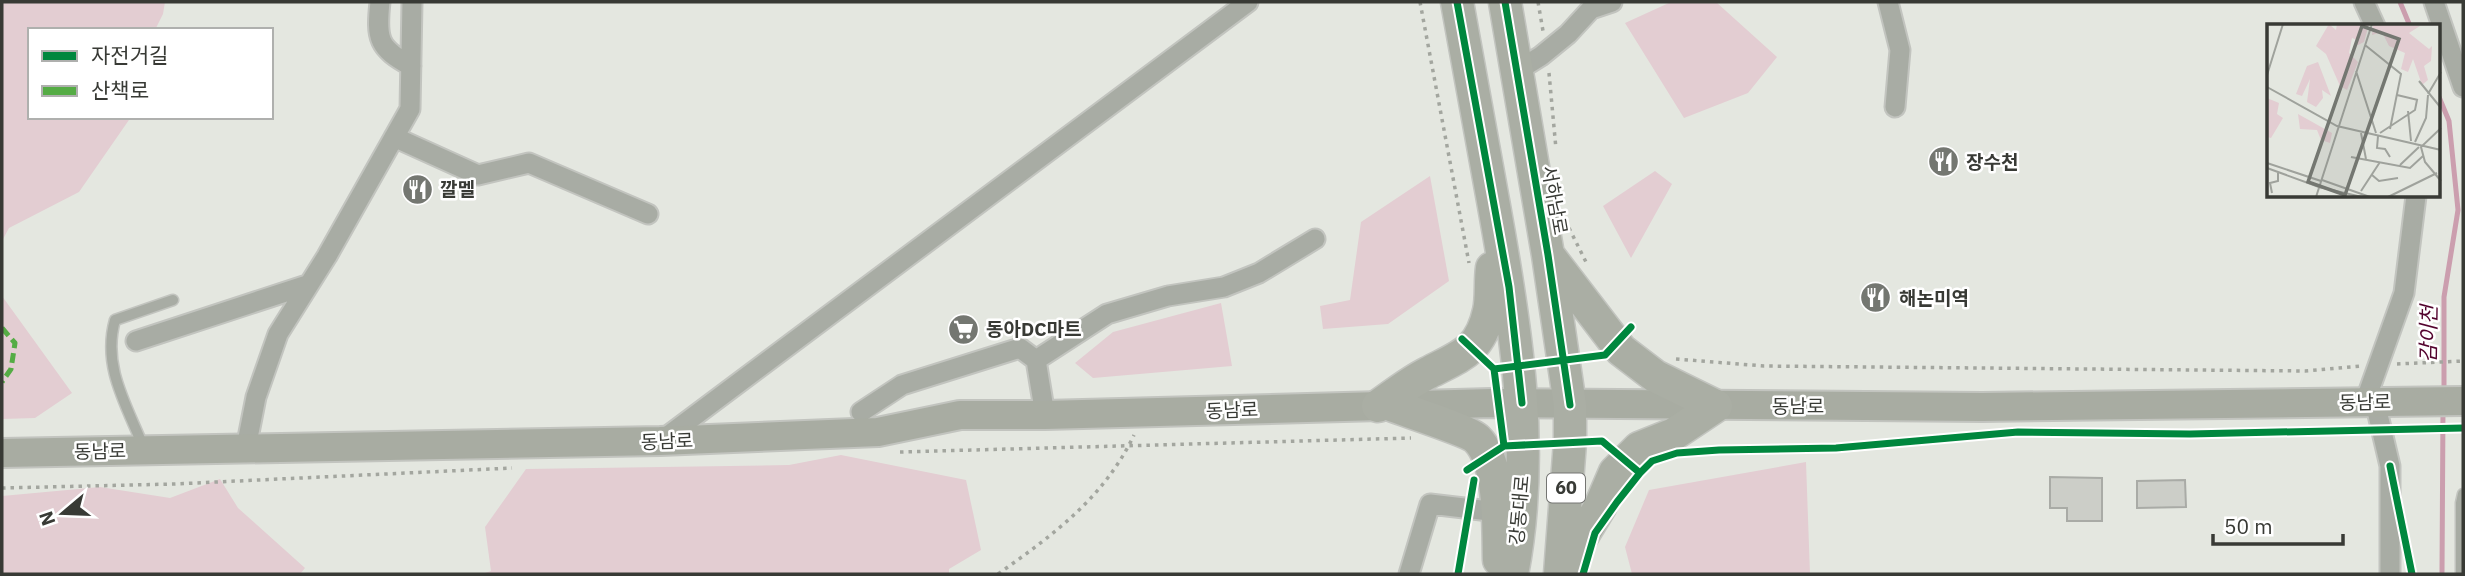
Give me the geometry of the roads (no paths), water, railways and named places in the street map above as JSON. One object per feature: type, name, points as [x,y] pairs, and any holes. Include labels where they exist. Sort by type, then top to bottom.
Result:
[{"type":"main road","points":[[1457,2],[1509,287],[1522,403]]},
{"type":"main road","name":"서하남로","points":[[1505,2],[1548,255],[1570,405]]},
{"type":"main road","points":[[1384,406],[1428,373],[1451,363],[1472,348],[1484,330],[1490,308],[1497,221]]},
{"type":"main road","points":[[1548,255],[1621,350],[1655,376],[1716,406]]},
{"type":"main road","name":"동남로","points":[[2,453],[660,441],[878,432],[960,415],[1522,403],[1982,407],[2459,401]]},
{"type":"main road","name":"강동대로","points":[[1512,574],[1519,536],[1524,445],[1522,403]]},
{"type":"main road","name":"60","points":[[1560,573],[1570,442],[1570,405]]},
{"type":"main road","points":[[1384,406],[1476,437],[1490,456],[1498,512],[1500,574]]},
{"type":"main road","points":[[1560,573],[1600,507],[1615,472],[1639,448],[1674,434],[1716,406]]},
{"type":"main road","points":[[1478,574],[1498,512]]},
{"type":"street","points":[[380,2],[377,27],[388,53],[411,66]]},
{"type":"street","points":[[246,448],[256,397],[278,334],[327,256],[410,109],[412,2]]},
{"type":"street","points":[[660,441],[1248,2]]},
{"type":"street","points":[[1517,71],[1568,34],[1591,9],[1612,2]]},
{"type":"street","points":[[1888,2],[1900,50],[1895,107]]},
{"type":"street","points":[[2364,2],[2374,24]]},
{"type":"street","points":[[2434,2],[2463,88]]},
{"type":"street","points":[[394,137],[478,175],[529,163],[648,214]]},
{"type":"street","points":[[2390,574],[2390,467],[2374,402],[2382,364],[2404,293],[2416,198]]},
{"type":"street","points":[[1035,360],[1107,314],[1168,296],[1224,286],[1259,273],[1315,239]]},
{"type":"street","points":[[136,341],[307,285]]},
{"type":"street","points":[[862,412],[902,385],[1020,348],[1035,360],[1045,415]]},
{"type":"street","points":[[1409,574],[1430,504],[1498,512]]},
{"type":"lane","points":[[144,450],[112,368],[109,339],[115,320],[173,300]]},
{"type":"lane","points":[[2461,574],[2463,494]]},
{"type":"waterway","name":"감이천","points":[[2400,2],[2409,24]]},
{"type":"waterway","name":"감이천","points":[[2440,99],[2449,121],[2458,210],[2444,297],[2444,391]]},
{"type":"waterway","name":"감이천","points":[[2442,574],[2443,408]]},
{"type":"place","name":"장수천","points":[[1943,162]]},
{"type":"place","name":"깔멜","points":[[417,189]]},
{"type":"place","name":"해논미역","points":[[1876,298]]},
{"type":"place","name":"동아DC마트","points":[[963,329]]}]
